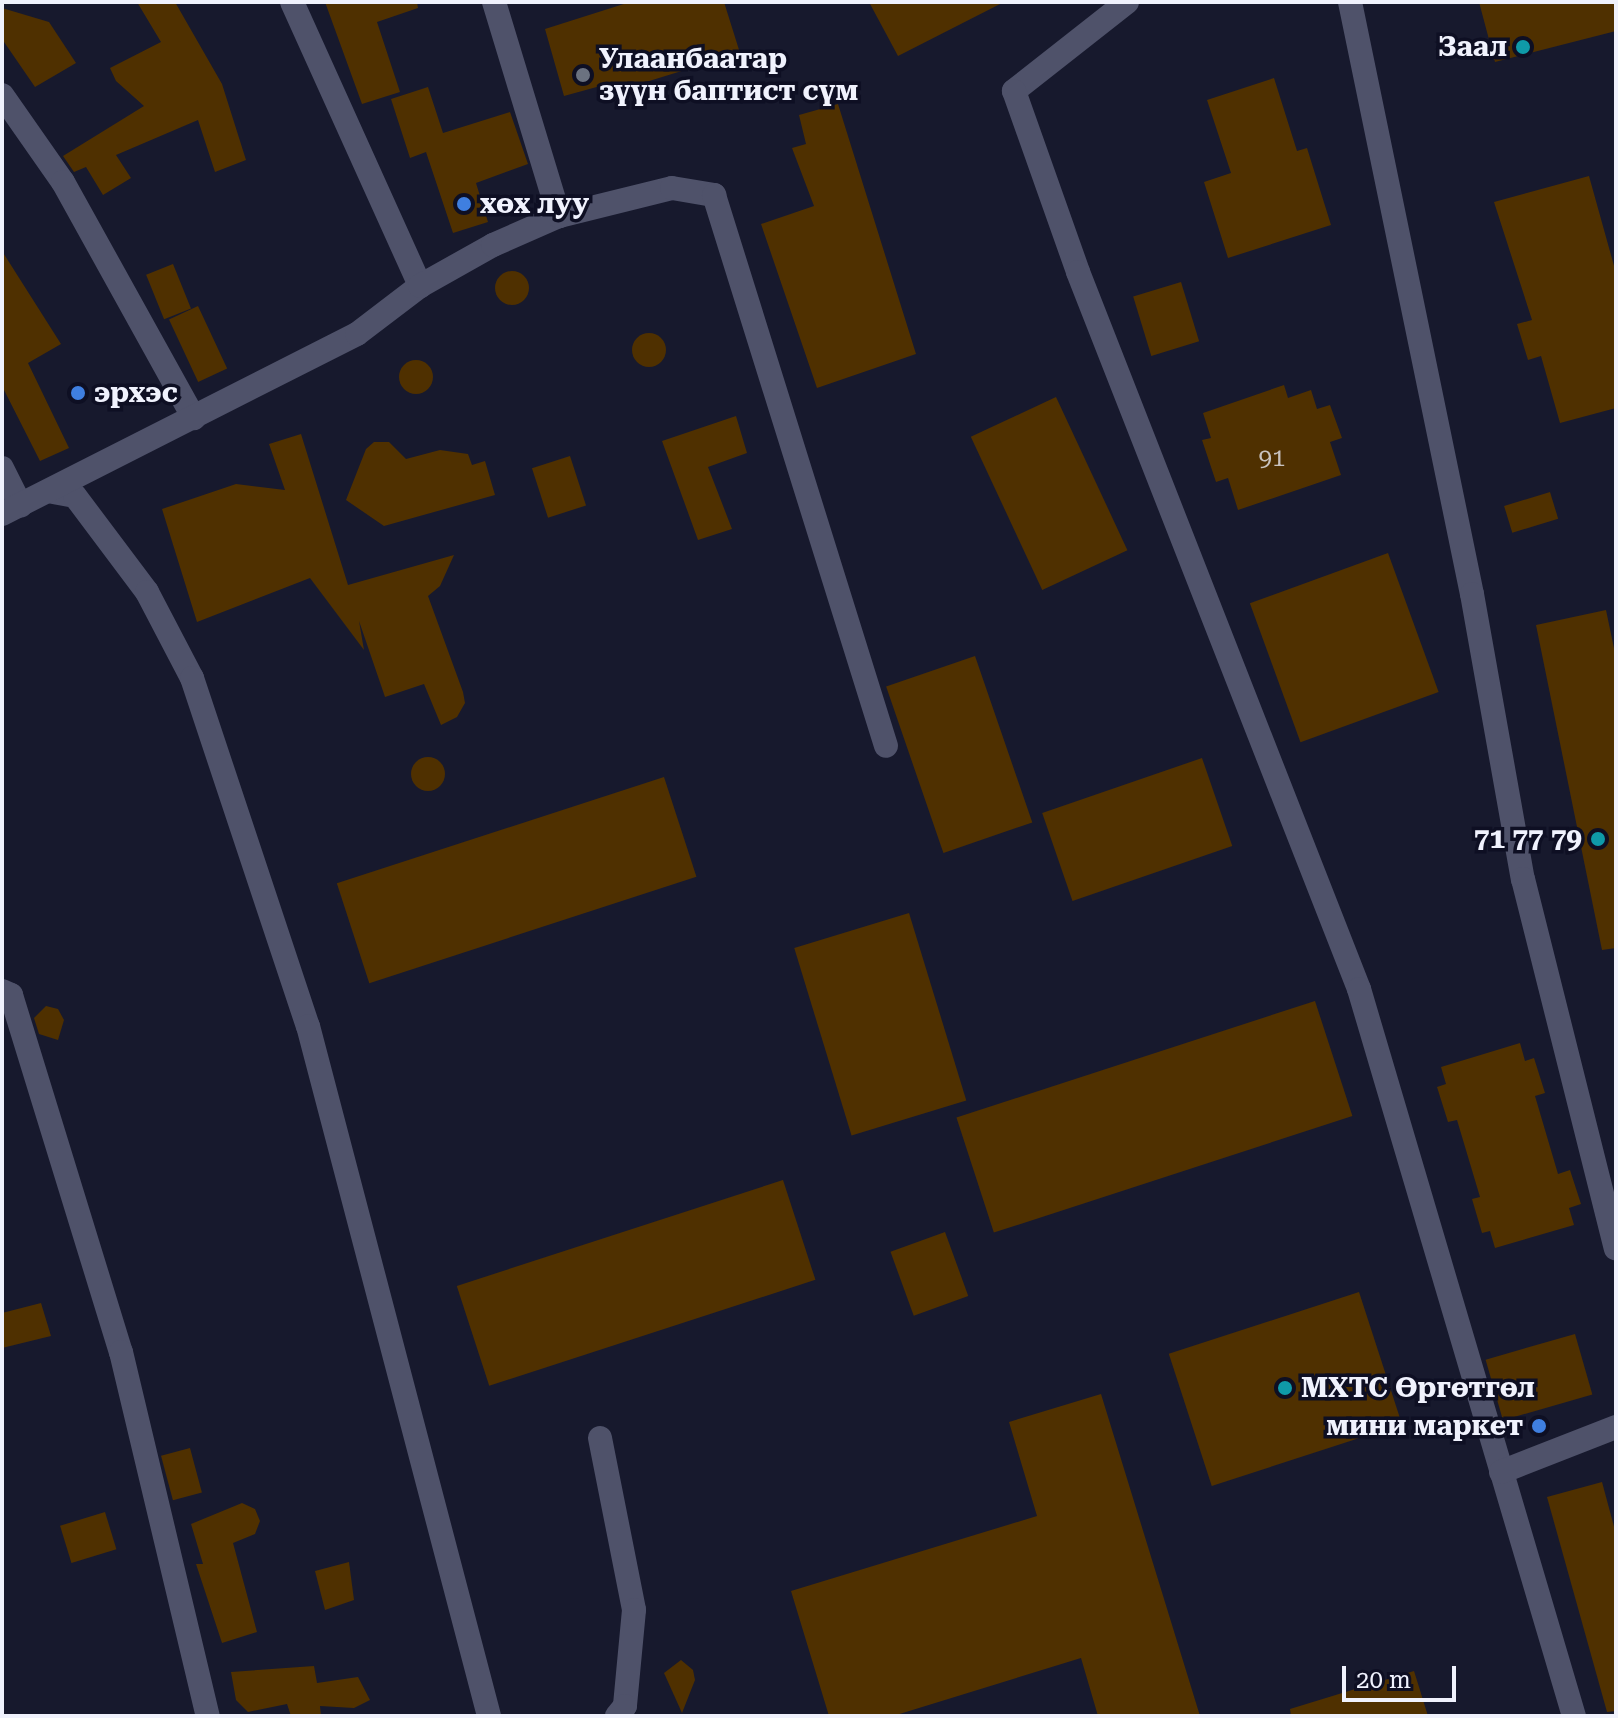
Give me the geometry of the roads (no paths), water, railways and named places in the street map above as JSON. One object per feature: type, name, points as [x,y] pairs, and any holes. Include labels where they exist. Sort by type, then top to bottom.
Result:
[{"type":"street","points":[[292,2],[420,286]]},
{"type":"street","points":[[494,2],[559,216]]},
{"type":"street","points":[[1127,2],[1014,91],[1078,272],[1359,989],[1574,1716]]},
{"type":"street","points":[[1350,2],[1472,594],[1523,879],[1616,1248]]},
{"type":"street","points":[[2,95],[63,182],[194,418]]},
{"type":"street","points":[[2,468],[11,510],[53,492],[357,334],[420,286],[559,216],[672,188],[714,195],[886,746]]},
{"type":"street","points":[[53,492],[75,496],[147,592],[192,678],[308,1026],[489,1716]]},
{"type":"street","points":[[2,991],[11,995],[121,1352],[208,1716]]},
{"type":"street","points":[[1501,1472],[1616,1427]]},
{"type":"street","points":[[600,1438],[634,1610],[625,1706],[617,1716]]},
{"type":"place","name":"Заал","points":[[1523,47]]},
{"type":"place","name":"Улаанбаатар зүүн баптист сүм","points":[[583,75]]},
{"type":"place","name":"хөх луу","points":[[464,204]]},
{"type":"place","name":"эрхэс","points":[[78,393]]},
{"type":"place","name":"71 77 79","points":[[1598,839]]},
{"type":"place","name":"МХТС Өргөтгөл","points":[[1285,1388]]},
{"type":"place","name":"мини маркет","points":[[1539,1426]]}]
